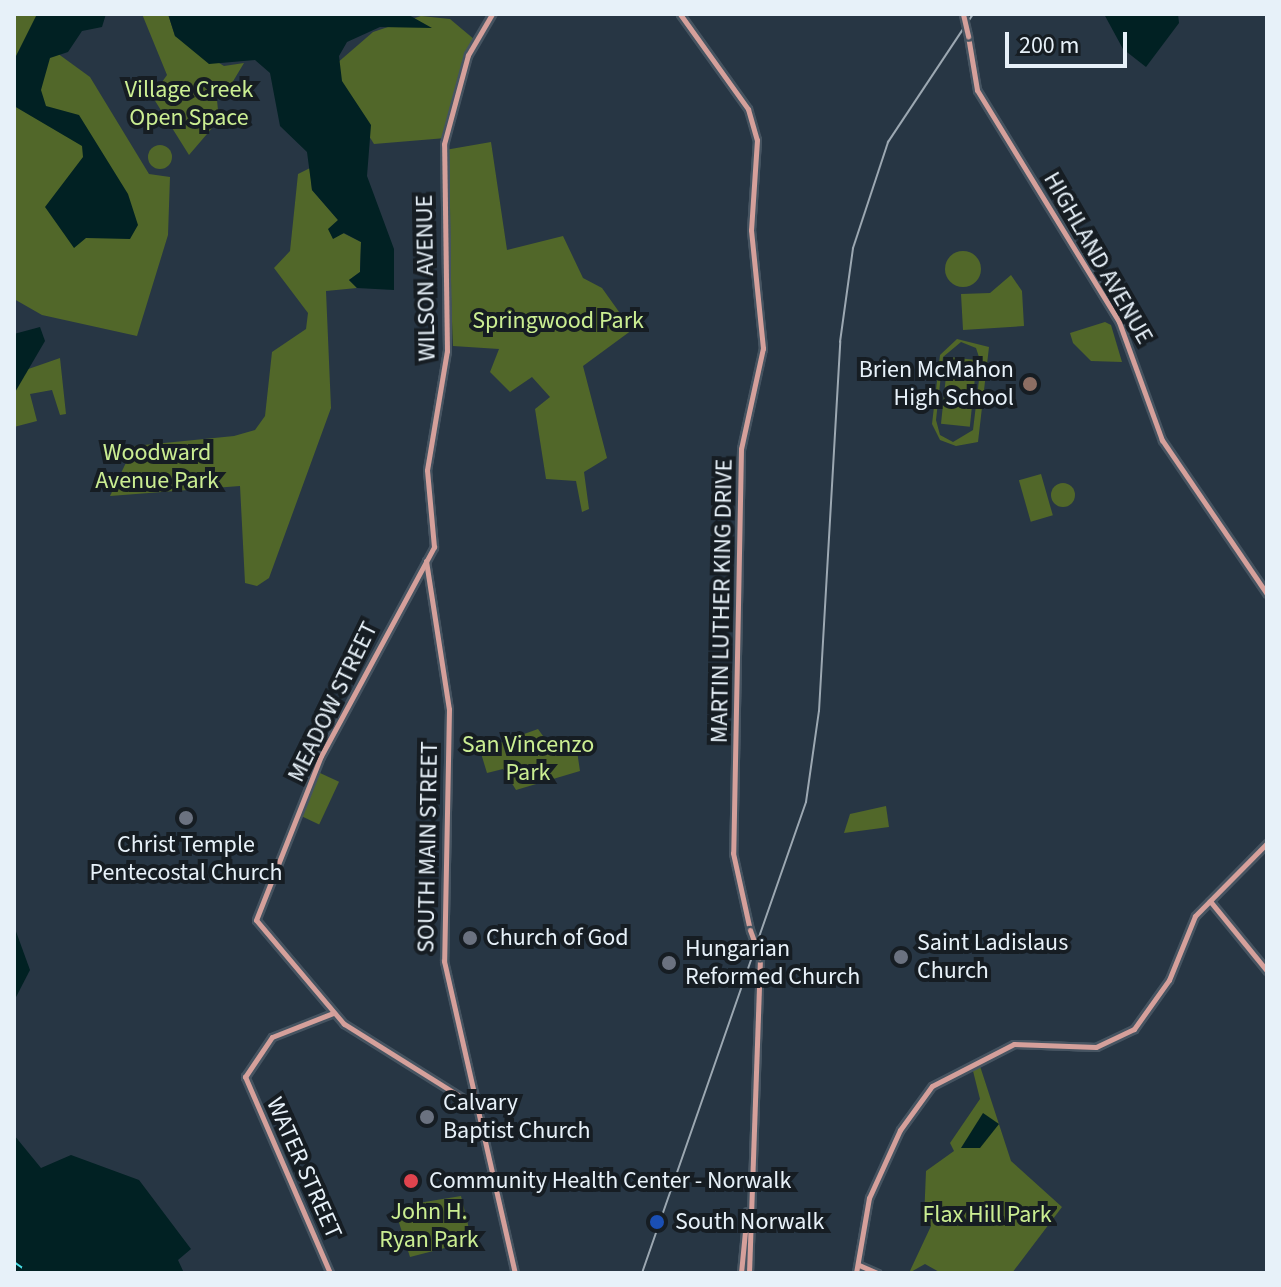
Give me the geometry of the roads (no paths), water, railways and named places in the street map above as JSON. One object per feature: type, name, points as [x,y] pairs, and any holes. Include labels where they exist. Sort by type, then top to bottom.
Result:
[{"type":"main road","name":"WILSON AVENUE","points":[[433,550],[427,461],[447,351],[444,144],[468,55],[492,14]]},
{"type":"main road","name":"MARTIN LUTHER KING DRIVE","points":[[680,14],[748,109],[757,140],[751,230],[763,348],[741,449],[733,853],[750,930],[760,957],[743,1272]]},
{"type":"main road","name":"HIGHLAND AVENUE","points":[[963,14],[977,90],[1114,313],[1166,447],[1267,594]]},
{"type":"main road","name":"MEADOW STREET","points":[[333,1013],[256,920],[321,756],[433,550]]},
{"type":"main road","name":"SOUTH MAIN STREET","points":[[426,560],[449,709],[442,947],[515,1273]]},
{"type":"main road","points":[[856,1273],[869,1198],[900,1130],[932,1086],[1014,1044],[1096,1047],[1124,1037],[1163,990],[1192,921],[1267,843]]},
{"type":"main road","points":[[1210,901],[1267,971]]},
{"type":"main road","points":[[333,1013],[363,1040],[477,1107]]},
{"type":"main road","name":"WATER STREET","points":[[330,1273],[245,1077],[272,1037],[333,1013]]},
{"type":"main road","points":[[859,1265],[877,1273]]},
{"type":"railway","points":[[642,1273],[806,802],[819,711],[840,342],[853,248],[888,142],[973,14]]},
{"type":"place","name":"Brien McMahon High School","points":[[1030,384]]},
{"type":"place","name":"Christ Temple Pentecostal Church","points":[[186,818]]},
{"type":"place","name":"Church of God","points":[[470,938]]},
{"type":"place","name":"Saint Ladislaus Church","points":[[901,957]]},
{"type":"place","name":"Hungarian Reformed Church","points":[[669,963]]},
{"type":"place","name":"Calvary Baptist Church","points":[[427,1117]]},
{"type":"place","name":"Community Health Center - Norwalk","points":[[411,1181]]},
{"type":"place","name":"South Norwalk","points":[[657,1222]]},
{"type":"park label","name":"Village Creek Open Space","points":[[189,104]]},
{"type":"park label","name":"Springwood Park","points":[[558,321]]},
{"type":"park label","name":"Woodward Avenue Park","points":[[157,467]]},
{"type":"park label","name":"San Vincenzo Park","points":[[528,759]]},
{"type":"park label","name":"Flax Hill Park","points":[[987,1215]]},
{"type":"park label","name":"John H. Ryan Park","points":[[429,1226]]}]
